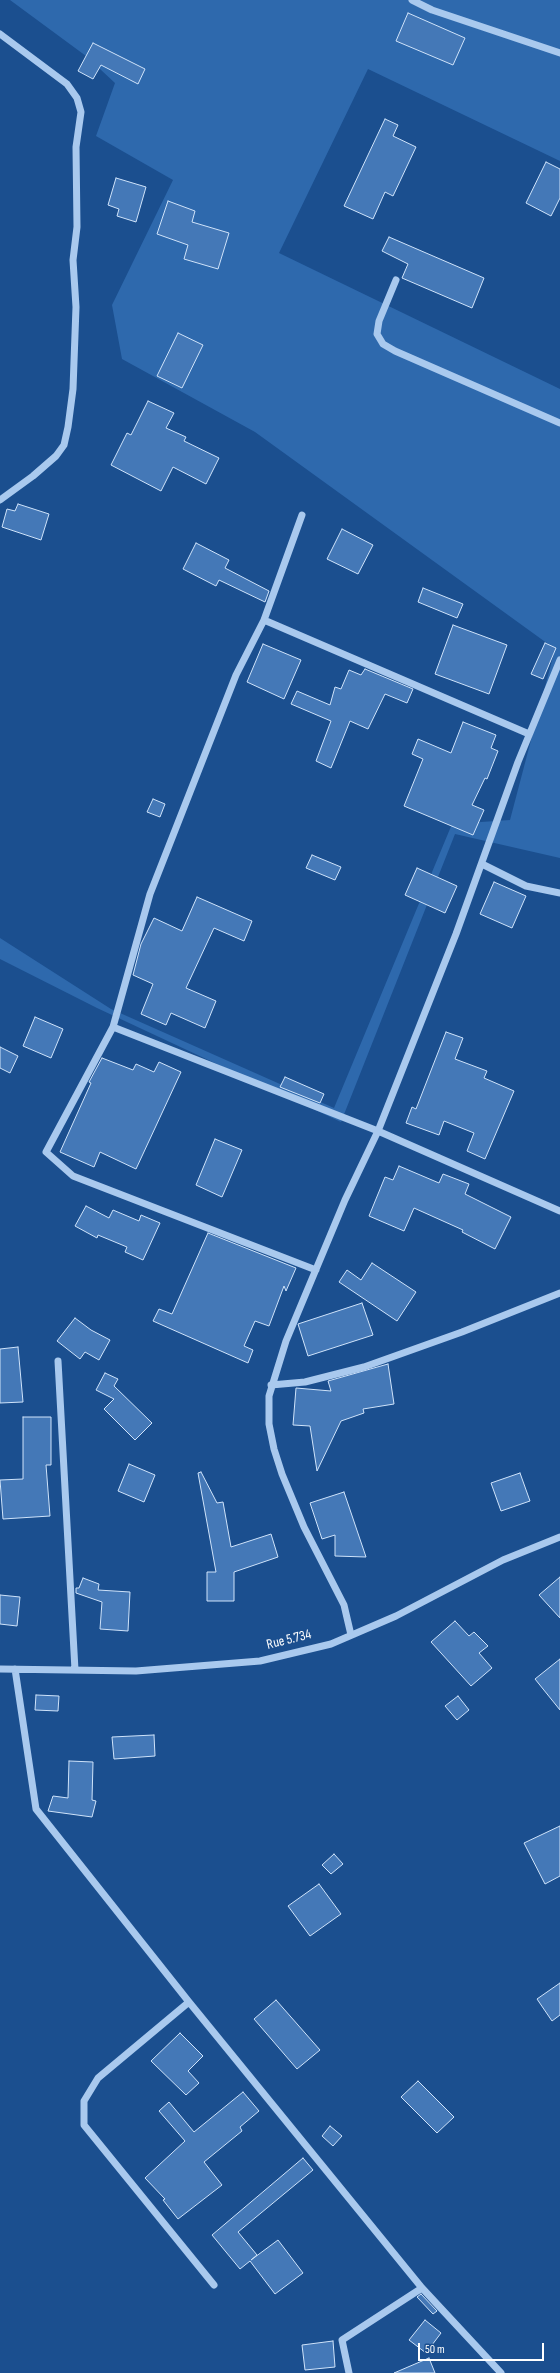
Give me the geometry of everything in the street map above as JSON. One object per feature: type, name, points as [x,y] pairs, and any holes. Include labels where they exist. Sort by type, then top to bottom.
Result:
[{"type":"street","points":[[412,0],[432,10],[560,53]]},
{"type":"street","points":[[0,34],[67,84],[77,98],[81,112],[76,147],[77,227],[73,260],[76,307],[73,389],[68,427],[64,446],[56,456],[33,476],[0,500]]},
{"type":"street","points":[[396,280],[378,321],[377,334],[383,344],[395,351],[560,423]]},
{"type":"street","points":[[302,515],[264,620],[236,675],[150,894],[113,1027],[46,1152],[73,1176],[316,1270]]},
{"type":"street","points":[[264,620],[529,734]]},
{"type":"street","points":[[351,1635],[344,1606],[304,1527],[274,1449],[269,1424],[269,1396],[286,1341],[345,1200],[378,1131],[482,864],[529,734],[560,660]]},
{"type":"street","points":[[482,864],[526,886],[560,893]]},
{"type":"street","points":[[113,1027],[378,1131],[560,1211]]},
{"type":"street","points":[[272,1385],[305,1382],[364,1367],[560,1293]]},
{"type":"street","points":[[58,1361],[75,1670]]},
{"type":"street","name":"Rue 5.734","points":[[0,1669],[136,1671],[260,1661],[331,1644],[396,1616],[503,1560],[560,1538]]},
{"type":"street","points":[[15,1669],[36,1809],[189,2002],[422,2288],[501,2373]]},
{"type":"street","points":[[189,2002],[98,2078],[84,2101],[84,2126],[214,2285]]},
{"type":"street","points":[[349,2373],[342,2340],[422,2288]]},
{"type":"shaded area","points":[[10,0],[560,0],[560,161],[368,69],[279,253],[560,389],[560,858],[455,834],[341,1122],[97,1008],[0,959],[0,938],[111,1009],[334,1108],[452,824],[510,820],[555,649],[255,432],[122,359],[112,305],[173,180],[96,136],[115,83],[86,56]]},
{"type":"building","points":[[408,13],[465,38],[453,65],[396,41]]},
{"type":"building","points":[[93,43],[145,69],[138,84],[101,65],[93,79],[78,71]]},
{"type":"building","points":[[385,119],[398,125],[393,136],[416,147],[393,196],[385,192],[373,219],[344,206]]},
{"type":"building","points":[[546,162],[560,169],[560,198],[551,216],[526,203]]},
{"type":"building","points":[[116,178],[146,187],[136,222],[117,216],[119,209],[108,205]]},
{"type":"building","points":[[168,201],[195,211],[192,222],[229,233],[218,269],[184,259],[188,245],[157,234]]},
{"type":"building","points":[[389,237],[484,278],[472,308],[402,278],[408,264],[382,251]]},
{"type":"building","points":[[178,333],[203,345],[182,388],[157,376]]},
{"type":"building","points":[[148,401],[174,413],[166,428],[186,437],[184,441],[219,458],[206,484],[173,467],[161,491],[111,465],[127,433],[131,435]]},
{"type":"building","points":[[18,504],[49,514],[41,540],[2,527],[7,509],[15,511]]},
{"type":"building","points":[[342,529],[373,545],[358,574],[327,559]]},
{"type":"building","points":[[196,543],[229,560],[225,568],[269,591],[265,602],[219,580],[216,586],[183,569]]},
{"type":"building","points":[[423,588],[463,604],[457,618],[418,602]]},
{"type":"building","points":[[453,625],[507,645],[489,694],[435,674]]},
{"type":"building","points":[[545,643],[556,648],[543,679],[531,674]]},
{"type":"building","points":[[263,644],[301,660],[284,699],[247,682]]},
{"type":"building","points":[[365,669],[413,689],[407,703],[385,694],[368,729],[350,721],[331,768],[316,761],[331,721],[291,704],[297,691],[330,705],[335,687],[341,689],[349,670],[361,675]]},
{"type":"building","points":[[463,722],[496,735],[491,748],[498,751],[487,779],[485,778],[472,805],[484,810],[473,835],[404,806],[423,759],[412,754],[418,739],[451,753]]},
{"type":"building","points":[[153,799],[165,804],[160,817],[147,812]]},
{"type":"building","points":[[312,855],[341,867],[335,880],[306,868]]},
{"type":"building","points":[[417,868],[457,886],[445,913],[405,895]]},
{"type":"building","points":[[494,882],[526,896],[512,928],[480,914]]},
{"type":"building","points":[[197,897],[252,921],[244,941],[214,928],[186,988],[216,1001],[205,1028],[171,1013],[166,1025],[141,1014],[153,984],[133,975],[141,944],[154,918],[182,931]]},
{"type":"building","points":[[35,1017],[63,1029],[51,1058],[23,1046]]},
{"type":"building","points":[[446,1032],[463,1038],[455,1059],[487,1071],[484,1078],[514,1091],[485,1159],[467,1151],[474,1133],[444,1121],[439,1135],[406,1123],[412,1107],[416,1109]]},
{"type":"building","points":[[0,1047],[18,1056],[10,1073],[0,1068]]},
{"type":"building","points":[[102,1058],[133,1070],[136,1064],[154,1072],[159,1062],[181,1072],[136,1169],[100,1152],[94,1167],[60,1152],[91,1083],[89,1082]]},
{"type":"building","points":[[285,1077],[324,1094],[320,1103],[280,1087]]},
{"type":"building","points":[[215,1139],[242,1150],[222,1197],[196,1185]]},
{"type":"building","points":[[399,1166],[439,1183],[443,1174],[469,1184],[465,1194],[511,1217],[495,1249],[462,1232],[463,1230],[414,1208],[404,1231],[369,1216],[385,1177],[393,1180]]},
{"type":"building","points":[[86,1206],[109,1218],[113,1210],[139,1221],[141,1215],[160,1223],[143,1260],[125,1252],[127,1247],[98,1235],[97,1238],[75,1226]]},
{"type":"building","points":[[208,1233],[296,1268],[286,1291],[284,1286],[269,1326],[255,1321],[244,1346],[253,1350],[248,1363],[153,1321],[159,1309],[172,1314]]},
{"type":"building","points":[[372,1263],[416,1292],[397,1321],[339,1282],[347,1270],[361,1280]]},
{"type":"building","points":[[362,1303],[373,1335],[308,1356],[298,1324]]},
{"type":"building","points":[[75,1318],[91,1330],[110,1340],[99,1360],[85,1352],[80,1359],[57,1341]]},
{"type":"building","points":[[18,1347],[23,1402],[0,1403],[0,1349]]},
{"type":"building","points":[[388,1364],[394,1404],[363,1409],[364,1413],[341,1421],[317,1471],[310,1426],[293,1425],[296,1388],[331,1391],[328,1381]]},
{"type":"building","points":[[105,1373],[118,1379],[114,1386],[152,1423],[135,1440],[104,1409],[114,1399],[96,1390]]},
{"type":"building","points":[[23,1417],[51,1417],[51,1465],[46,1465],[50,1516],[3,1519],[0,1480],[23,1479]]},
{"type":"building","points":[[129,1464],[155,1475],[144,1502],[118,1491]]},
{"type":"building","points":[[201,1472],[217,1503],[223,1502],[231,1547],[271,1534],[278,1557],[234,1572],[234,1601],[207,1601],[207,1572],[216,1572],[198,1473]]},
{"type":"building","points":[[520,1473],[530,1501],[501,1511],[491,1483]]},
{"type":"building","points":[[344,1492],[366,1557],[335,1556],[335,1535],[322,1539],[310,1503]]},
{"type":"building","points":[[560,1577],[560,1618],[539,1595]]},
{"type":"building","points":[[83,1578],[99,1584],[98,1590],[130,1592],[128,1631],[100,1629],[102,1602],[76,1593],[76,1588],[79,1588]]},
{"type":"building","points":[[0,1595],[20,1597],[17,1626],[0,1624]]},
{"type":"building","points":[[455,1621],[469,1636],[474,1632],[488,1646],[479,1653],[492,1668],[471,1686],[431,1642]]},
{"type":"building","points":[[560,1659],[560,1710],[535,1679]]},
{"type":"building","points":[[36,1695],[59,1696],[58,1711],[35,1710]]},
{"type":"building","points":[[458,1696],[469,1710],[457,1720],[445,1706]]},
{"type":"building","points":[[154,1735],[155,1756],[114,1759],[112,1737]]},
{"type":"building","points":[[69,1761],[93,1762],[92,1800],[96,1801],[92,1817],[48,1811],[53,1796],[68,1798]]},
{"type":"building","points":[[560,1826],[560,1876],[545,1884],[524,1843]]},
{"type":"building","points":[[334,1854],[343,1864],[331,1874],[322,1865]]},
{"type":"building","points":[[319,1884],[341,1914],[310,1936],[288,1906]]},
{"type":"building","points":[[560,1983],[560,2015],[552,2021],[537,1999]]},
{"type":"building","points":[[276,2000],[320,2050],[297,2069],[254,2019]]},
{"type":"building","points":[[180,2033],[203,2056],[188,2071],[199,2083],[186,2095],[151,2061]]},
{"type":"building","points":[[418,2081],[454,2117],[437,2133],[401,2097]]},
{"type":"building","points":[[243,2092],[259,2111],[240,2127],[242,2131],[204,2162],[222,2185],[178,2219],[163,2200],[165,2199],[145,2178],[185,2141],[159,2111],[169,2102],[194,2132]]},
{"type":"building","points":[[330,2126],[342,2136],[333,2146],[322,2136]]},
{"type":"building","points":[[303,2158],[313,2170],[238,2232],[257,2255],[251,2260],[278,2240],[303,2273],[275,2294],[250,2261],[240,2269],[212,2235]]},
{"type":"building","points":[[421,2294],[437,2311],[433,2314],[417,2297]]},
{"type":"building","points":[[425,2320],[441,2333],[426,2353],[409,2340]]},
{"type":"building","points":[[333,2341],[335,2367],[305,2370],[302,2345]]},
{"type":"building","points":[[429,2358],[435,2373],[394,2373]]}]
